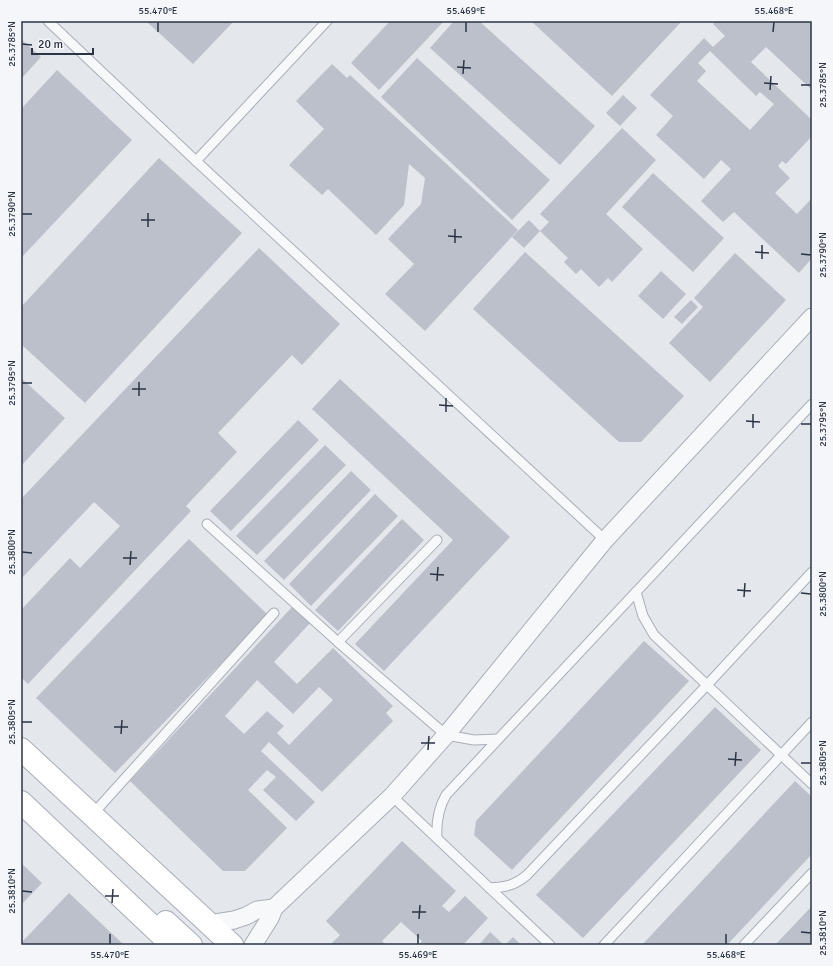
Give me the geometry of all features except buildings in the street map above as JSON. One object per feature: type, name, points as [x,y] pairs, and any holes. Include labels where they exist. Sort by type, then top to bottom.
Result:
[{"type":"main road","points":[[21,749],[232,945]]},
{"type":"main road","points":[[21,802],[172,945]]},
{"type":"main road","points":[[95,871],[110,874],[123,882],[191,945]]},
{"type":"street","points":[[253,945],[270,918],[274,908],[392,796],[446,734],[605,540],[812,317]]},
{"type":"street","points":[[209,924],[234,920],[257,910],[274,908]]},
{"type":"lane","points":[[48,21],[196,161],[605,540]]},
{"type":"lane","points":[[196,161],[327,21]]},
{"type":"lane","points":[[437,838],[436,825],[438,813],[446,794],[809,411],[812,404]]},
{"type":"lane","points":[[207,524],[338,642],[446,734],[474,740],[498,739]]},
{"type":"lane","points":[[338,642],[437,540]]},
{"type":"lane","points":[[489,888],[509,886],[518,882],[527,875],[812,572]]},
{"type":"lane","points":[[636,592],[643,616],[654,635],[812,784]]},
{"type":"lane","points":[[92,815],[274,613]]},
{"type":"lane","points":[[604,945],[812,722]]},
{"type":"lane","points":[[392,796],[550,945]]},
{"type":"lane","points":[[744,945],[812,873]]}]
